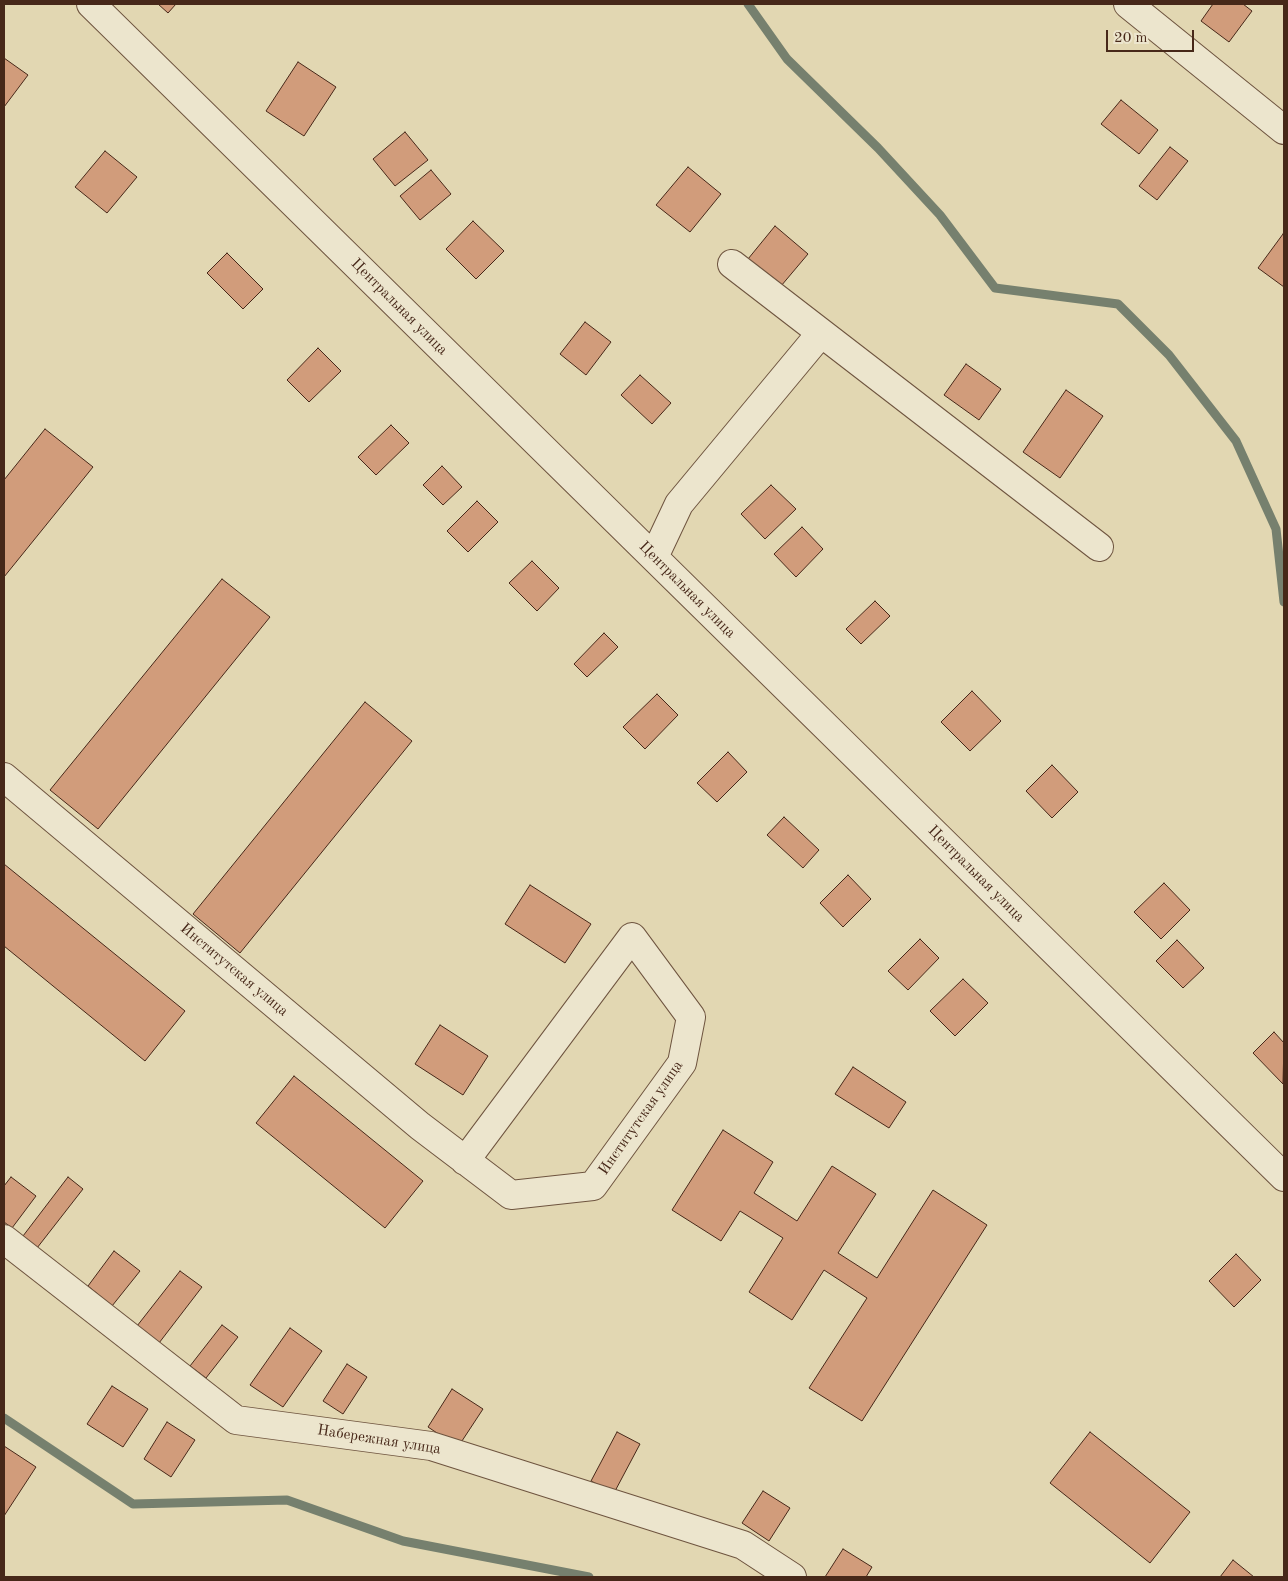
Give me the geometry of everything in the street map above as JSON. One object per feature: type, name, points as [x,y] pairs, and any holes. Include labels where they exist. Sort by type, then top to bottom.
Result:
[{"type":"street","name":"Центральная улица","points":[[91,4],[1284,1177]]},
{"type":"street","points":[[1128,4],[1284,130]]},
{"type":"street","points":[[732,264],[1099,547]]},
{"type":"street","points":[[654,557],[680,504],[821,333]]},
{"type":"street","name":"Институтская улица","points":[[4,777],[420,1126],[465,1161],[511,1195],[593,1186],[682,1063],[692,1017],[632,937],[465,1161]]},
{"type":"street","name":"Набережная улица","points":[[4,1239],[236,1420],[431,1446],[743,1545],[792,1577]]},
{"type":"building","points":[[158,4],[176,4],[168,13]]},
{"type":"building","points":[[1213,4],[1243,4],[1252,11],[1229,42],[1201,21]]},
{"type":"building","points":[[4,58],[28,75],[4,107]]},
{"type":"building","points":[[298,62],[336,87],[304,136],[266,111]]},
{"type":"building","points":[[1121,100],[1158,130],[1139,154],[1101,124]]},
{"type":"building","points":[[405,132],[428,160],[395,186],[373,159]]},
{"type":"building","points":[[1170,147],[1188,161],[1157,200],[1139,186]]},
{"type":"building","points":[[105,151],[137,177],[107,213],[75,187]]},
{"type":"building","points":[[688,167],[721,194],[690,232],[656,205]]},
{"type":"building","points":[[431,170],[451,194],[420,220],[400,196]]},
{"type":"building","points":[[473,221],[504,251],[476,279],[446,249]]},
{"type":"building","points":[[775,226],[808,254],[781,286],[748,259]]},
{"type":"building","points":[[1284,235],[1284,287],[1258,268]]},
{"type":"building","points":[[227,253],[263,289],[243,309],[207,273]]},
{"type":"building","points":[[585,322],[611,342],[586,375],[560,354]]},
{"type":"building","points":[[318,348],[341,371],[309,402],[287,380]]},
{"type":"building","points":[[966,364],[1001,389],[979,420],[944,395]]},
{"type":"building","points":[[640,375],[671,403],[652,424],[621,395]]},
{"type":"building","points":[[1066,390],[1103,416],[1060,478],[1023,452]]},
{"type":"building","points":[[391,425],[409,443],[376,475],[358,457]]},
{"type":"building","points":[[45,429],[93,467],[4,577],[4,480]]},
{"type":"building","points":[[442,466],[462,487],[443,505],[423,485]]},
{"type":"building","points":[[771,485],[796,509],[765,539],[741,514]]},
{"type":"building","points":[[477,501],[498,522],[468,552],[447,531]]},
{"type":"building","points":[[802,527],[823,549],[796,577],[774,554]]},
{"type":"building","points":[[532,561],[559,588],[537,611],[509,583]]},
{"type":"building","points":[[222,579],[270,617],[98,829],[50,790]]},
{"type":"building","points":[[875,601],[890,616],[861,644],[846,629]]},
{"type":"building","points":[[604,633],[618,647],[587,677],[574,664]]},
{"type":"building","points":[[972,691],[1001,721],[970,751],[941,722]]},
{"type":"building","points":[[657,694],[678,715],[645,749],[623,727]]},
{"type":"building","points":[[365,702],[412,741],[240,953],[193,914]]},
{"type":"building","points":[[728,752],[747,772],[717,802],[697,783]]},
{"type":"building","points":[[1052,765],[1078,792],[1052,818],[1026,791]]},
{"type":"building","points":[[784,817],[819,850],[803,868],[767,835]]},
{"type":"building","points":[[4,864],[185,1011],[145,1061],[4,946]]},
{"type":"building","points":[[848,875],[871,899],[843,927],[820,903]]},
{"type":"building","points":[[1164,883],[1190,910],[1161,939],[1134,912]]},
{"type":"building","points":[[530,885],[591,924],[565,963],[505,924]]},
{"type":"building","points":[[920,939],[939,958],[908,990],[888,971]]},
{"type":"building","points":[[1177,940],[1204,968],[1183,988],[1156,961]]},
{"type":"building","points":[[963,979],[988,1003],[955,1036],[930,1011]]},
{"type":"building","points":[[440,1025],[488,1056],[463,1095],[415,1064]]},
{"type":"building","points":[[1274,1032],[1284,1043],[1283,1084],[1253,1053]]},
{"type":"building","points":[[853,1067],[906,1102],[889,1128],[835,1094]]},
{"type":"building","points":[[294,1076],[423,1181],[385,1228],[256,1123]]},
{"type":"building","points":[[723,1130],[773,1162],[754,1193],[797,1221],[832,1166],[876,1194],[838,1253],[877,1278],[933,1190],[987,1225],[862,1421],[809,1388],[867,1298],[824,1270],[792,1320],[749,1292],[783,1238],[740,1211],[721,1241],[672,1210]]},
{"type":"building","points":[[11,1177],[36,1196],[12,1228],[4,1222],[4,1186]]},
{"type":"building","points":[[68,1177],[83,1189],[37,1248],[23,1236]]},
{"type":"building","points":[[114,1251],[140,1271],[112,1306],[88,1286]]},
{"type":"building","points":[[1236,1254],[1261,1280],[1234,1307],[1209,1281]]},
{"type":"building","points":[[180,1271],[202,1287],[159,1343],[137,1326]]},
{"type":"building","points":[[222,1325],[238,1337],[206,1378],[190,1366]]},
{"type":"building","points":[[290,1328],[322,1351],[283,1407],[250,1385]]},
{"type":"building","points":[[347,1364],[367,1377],[343,1414],[323,1401]]},
{"type":"building","points":[[112,1386],[148,1409],[123,1447],[87,1424]]},
{"type":"building","points":[[452,1389],[483,1409],[458,1447],[428,1427]]},
{"type":"building","points":[[167,1422],[195,1440],[171,1477],[144,1459]]},
{"type":"building","points":[[617,1432],[640,1444],[614,1493],[591,1481]]},
{"type":"building","points":[[1090,1432],[1190,1512],[1150,1563],[1050,1483]]},
{"type":"building","points":[[4,1446],[36,1467],[4,1516]]},
{"type":"building","points":[[763,1491],[790,1508],[769,1541],[742,1523]]},
{"type":"building","points":[[843,1549],[872,1567],[866,1577],[825,1577]]},
{"type":"building","points":[[1233,1560],[1254,1577],[1220,1577]]},
{"type":"waterway","points":[[748,4],[787,59],[878,148],[940,215],[995,288],[1118,304],[1169,355],[1236,441],[1276,529],[1284,602]]},
{"type":"waterway","points":[[4,1418],[133,1504],[287,1500],[403,1541],[589,1577]]}]
